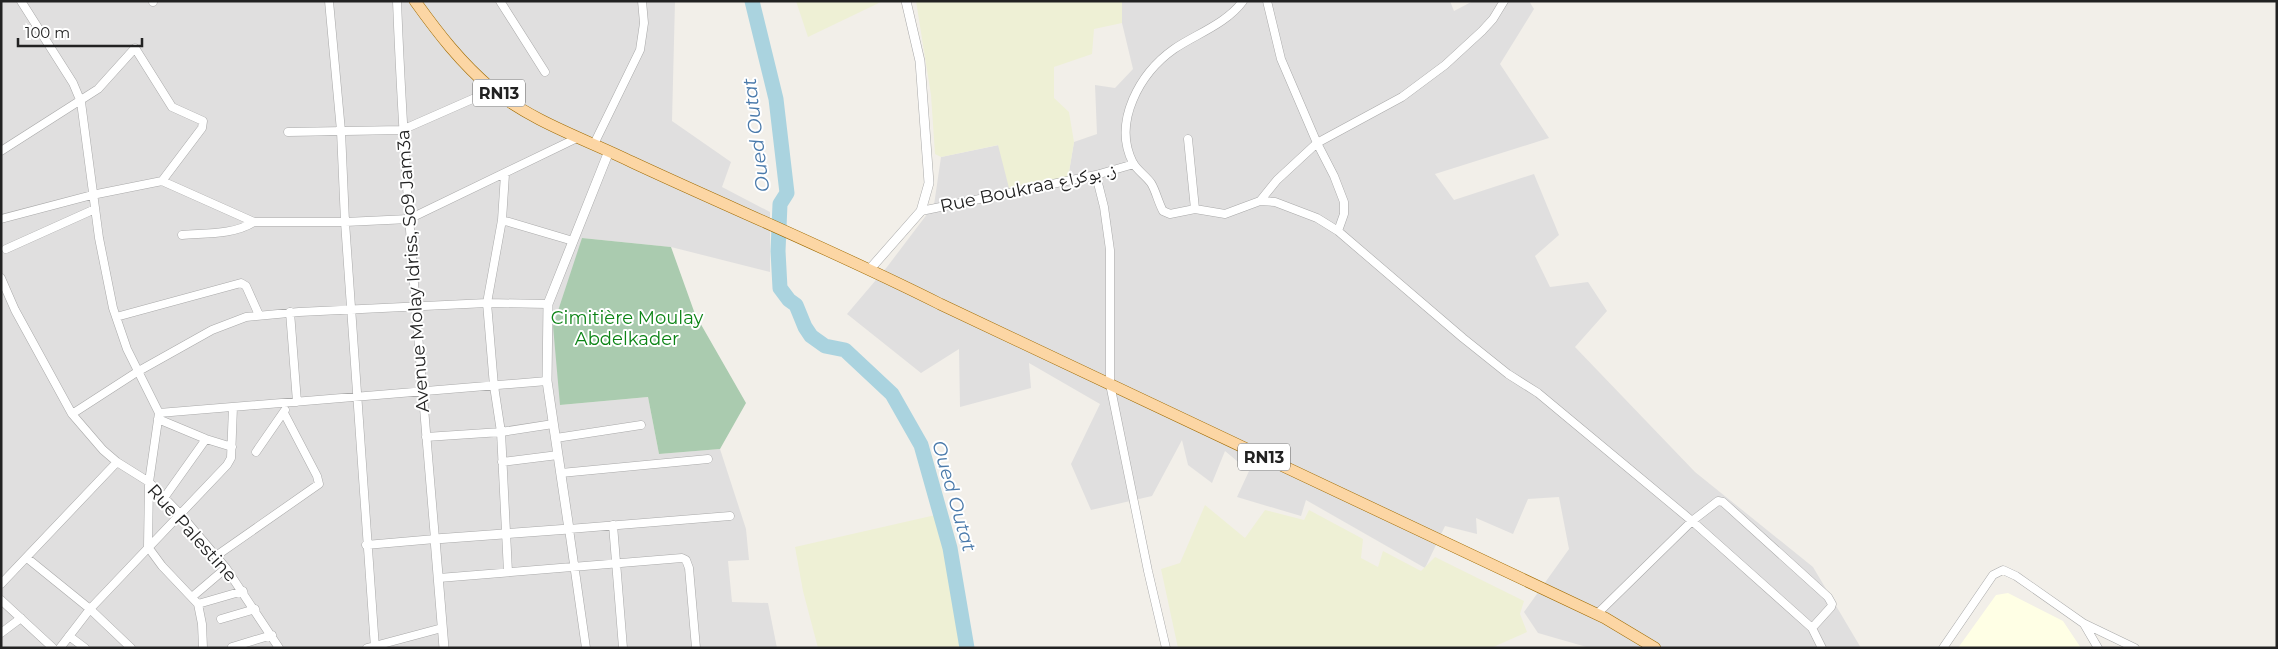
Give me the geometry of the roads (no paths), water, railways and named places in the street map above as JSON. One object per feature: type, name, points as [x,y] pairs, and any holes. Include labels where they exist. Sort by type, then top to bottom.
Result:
[{"type":"main road","name":"RN13","points":[[419,3],[458,58],[493,90],[533,117],[765,224],[870,269],[1597,614],[1655,648]]},
{"type":"street","points":[[21,1],[74,83],[81,102],[92,195],[102,255],[116,317],[137,372],[158,416],[149,482],[148,547],[162,566],[198,604],[204,648]]},
{"type":"street","points":[[329,1],[341,131],[372,647],[442,628]]},
{"type":"street","name":"Avenue Molay Idriss, So9 Jam3a","points":[[396,1],[402,130],[414,307],[435,540]]},
{"type":"street","points":[[500,1],[546,72]]},
{"type":"street","points":[[594,144],[640,50],[643,35],[642,1]]},
{"type":"street","points":[[870,269],[922,211],[929,183],[920,61],[906,1]]},
{"type":"street","points":[[1243,1],[1216,24],[1174,49],[1156,65],[1136,90],[1127,122],[1126,134],[1134,164],[1152,185],[1163,211],[1170,214],[1195,209],[1224,214],[1260,201],[1275,202],[1317,218],[1338,231],[1463,338],[1508,374],[1538,393],[1692,521],[1812,628],[1822,648]]},
{"type":"street","points":[[1267,1],[1281,59],[1344,202],[1344,214],[1338,231]]},
{"type":"street","points":[[1260,201],[1277,180],[1317,143],[1402,97],[1445,64],[1482,31],[1493,19],[1504,1]]},
{"type":"street","points":[[1,151],[81,102],[98,89],[135,48],[172,107],[203,121],[202,128],[162,181]]},
{"type":"street","points":[[288,132],[402,130],[493,90]]},
{"type":"street","points":[[1,219],[92,195],[162,181],[254,222],[345,222],[409,219],[577,138]]},
{"type":"street","points":[[1188,139],[1195,209]]},
{"type":"street","points":[[586,648],[576,567],[547,381],[548,304],[609,151]]},
{"type":"street","name":"Rue Boukraa ز. بوكراع","points":[[922,211],[1096,175],[1134,164]]},
{"type":"street","points":[[505,174],[502,220],[487,303],[494,386],[501,432],[508,572]]},
{"type":"street","points":[[1096,175],[1107,220],[1110,250],[1110,384],[1148,571],[1166,648]]},
{"type":"street","points":[[6,249],[95,209]]},
{"type":"street","points":[[502,220],[573,241]]},
{"type":"street","points":[[182,236],[227,232],[244,228],[254,222]]},
{"type":"street","name":"Rue Palestine","points":[[1,278],[15,310],[72,414],[92,439],[117,462],[149,482],[181,515],[243,591],[279,648]]},
{"type":"street","points":[[116,317],[241,283],[246,286],[259,315]]},
{"type":"street","points":[[72,414],[137,372],[226,323],[259,315],[487,303],[548,304]]},
{"type":"street","points":[[290,312],[297,402]]},
{"type":"street","points":[[158,416],[287,402],[547,381]]},
{"type":"street","points":[[256,452],[284,413],[287,402]]},
{"type":"street","points":[[60,648],[90,609],[227,465],[231,458],[233,407]]},
{"type":"street","points":[[216,556],[319,484],[317,476],[284,413]]},
{"type":"street","points":[[158,416],[206,439],[232,447]]},
{"type":"street","points":[[426,437],[501,432],[553,424]]},
{"type":"street","points":[[556,438],[641,425]]},
{"type":"street","points":[[164,498],[206,439]]},
{"type":"street","points":[[502,462],[558,455]]},
{"type":"street","points":[[561,472],[708,458]]},
{"type":"street","points":[[1,583],[117,462]]},
{"type":"street","points":[[1597,614],[1692,521],[1718,501],[1722,502],[1828,597],[1832,604],[1831,607],[1812,628]]},
{"type":"street","points":[[366,545],[730,516]]},
{"type":"street","points":[[613,525],[623,648]]},
{"type":"street","points":[[435,540],[444,648]]},
{"type":"street","points":[[27,558],[90,609],[132,648]]},
{"type":"street","points":[[439,578],[682,558],[686,560],[689,568],[696,648]]},
{"type":"street","points":[[192,597],[226,568]]},
{"type":"street","points":[[1943,648],[1992,575],[2003,570],[2016,576],[2083,623],[2135,648]]},
{"type":"street","points":[[198,604],[243,591]]},
{"type":"street","points":[[1,600],[53,648]]},
{"type":"street","points":[[221,619],[255,609]]},
{"type":"street","points":[[1,633],[21,618]]},
{"type":"street","points":[[2083,623],[2098,648]]},
{"type":"street","points":[[232,647],[272,635]]},
{"type":"street","points":[[69,636],[85,648]]},
{"type":"waterway","name":"Oued Outat","points":[[752,1],[776,99],[787,193],[780,204],[778,251],[780,288],[789,300],[796,305],[811,336],[825,346],[845,350],[892,394],[921,445],[950,548],[967,648]]},
{"type":"park label","name":"Cimitière Moulay Abdelkader","points":[[627,328]]}]
